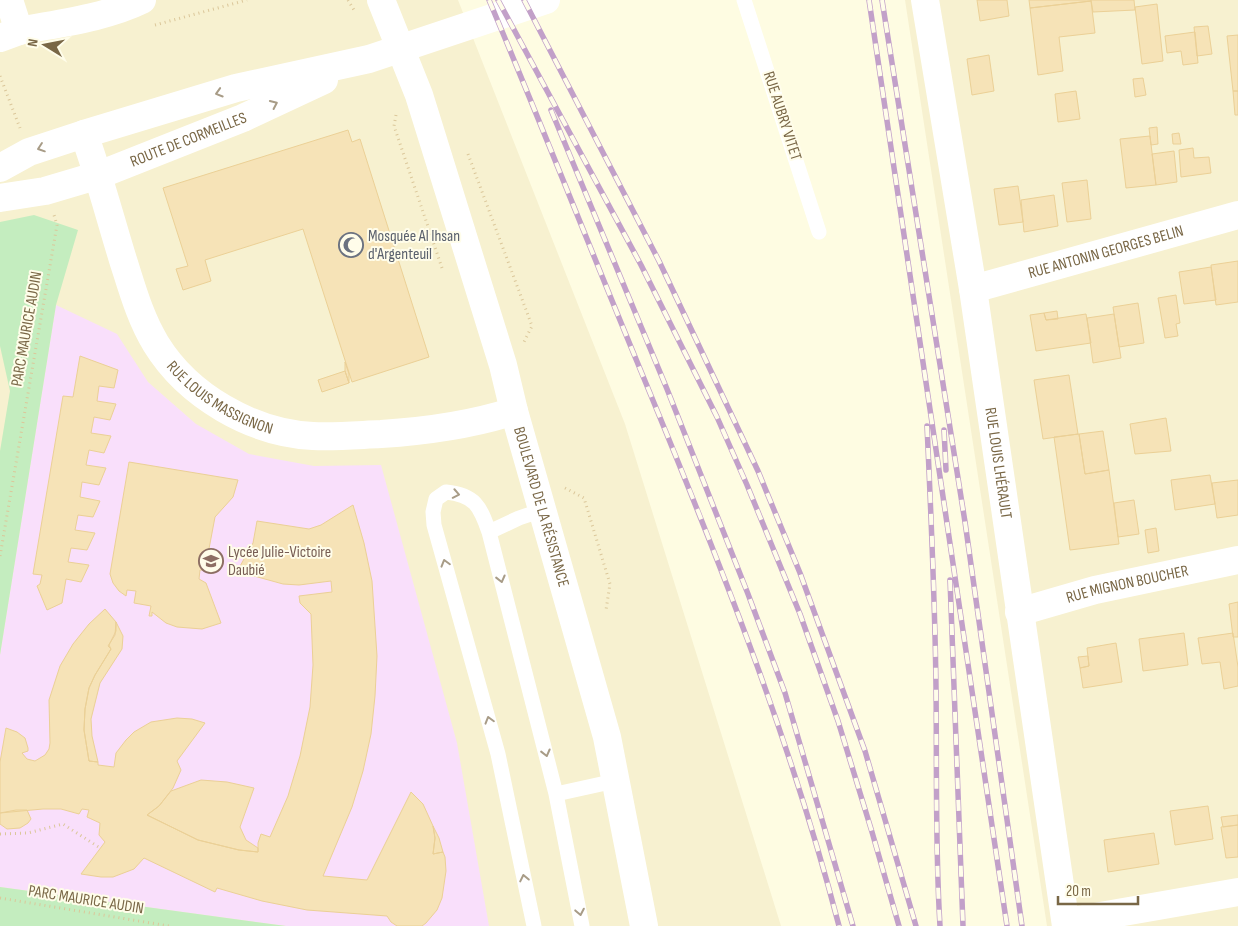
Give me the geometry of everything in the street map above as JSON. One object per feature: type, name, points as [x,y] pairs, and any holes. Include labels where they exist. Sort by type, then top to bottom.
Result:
[{"type":"street","points":[[9,0],[9,35],[126,8],[142,0]]},
{"type":"street","name":"BOULEVARD DE LA RÉSISTANCE","points":[[381,0],[419,95],[503,365],[514,411],[607,737],[644,926]]},
{"type":"street","name":"ROUTE DE CORMEILLES","points":[[0,168],[29,152],[84,134],[236,88],[369,59],[546,0]]},
{"type":"street","name":"RUE LOUIS LHÉRAULT","points":[[925,0],[973,289],[1066,924]]},
{"type":"street","name":"ROUTE DE CORMEILLES","points":[[0,198],[45,190],[99,175],[243,118],[369,59]]},
{"type":"street","name":"RUE LOUIS MASSIGNON","points":[[84,134],[99,175],[130,285],[141,314],[156,344],[176,370],[196,389],[224,409],[256,424],[289,433],[312,436],[418,432],[481,421],[514,411]]},
{"type":"street","name":"RUE ANTONIN GEORGES BELIN","points":[[973,289],[1238,215]]},
{"type":"street","name":"RUE MIGNON BOUCHER","points":[[1020,612],[1096,590],[1238,560]]},
{"type":"street","points":[[1066,924],[1238,892]]},
{"type":"lane","name":"RUE AUBRY VITET","points":[[744,0],[819,232]]},
{"type":"lane","points":[[534,926],[498,754],[434,525],[433,512],[436,499],[446,492],[460,493],[472,499],[481,510],[489,532],[556,794],[582,926]]},
{"type":"lane","points":[[489,532],[519,518],[543,510]]},
{"type":"lane","points":[[556,794],[615,781]]},
{"type":"path","points":[[0,76],[29,152]]},
{"type":"path","name":"PARC MAURICE AUDIN","points":[[0,556],[57,225]]},
{"type":"path","points":[[532,471],[584,498],[610,584],[606,610]]},
{"type":"path","points":[[0,834],[28,833],[62,824],[100,848]]},
{"type":"path","name":"PARC MAURICE AUDIN","points":[[0,898],[169,926]]},
{"type":"shaded area","points":[[0,0],[458,0],[625,424],[781,926],[0,926]]},
{"type":"shaded area","points":[[905,0],[1238,0],[1238,926],[1047,926]]},
{"type":"shaded area","name":"Lycée Julie-Victoire Daubié","points":[[56,305],[117,334],[148,382],[196,424],[249,454],[314,466],[381,465],[457,743],[489,926],[286,926],[0,887],[0,655]]},
{"type":"green space","points":[[34,215],[78,230],[56,305],[0,655],[0,451],[10,391],[0,346],[0,222]]},
{"type":"green space","points":[[0,887],[286,926],[0,926]]},
{"type":"building","points":[[977,0],[1007,0],[1009,16],[980,21]]},
{"type":"building","points":[[1029,0],[1091,0],[1091,1],[1030,8]]},
{"type":"building","points":[[1091,0],[1134,0],[1135,10],[1093,12]]},
{"type":"building","points":[[1091,1],[1095,33],[1059,37],[1063,71],[1038,75],[1030,8]]},
{"type":"building","points":[[1157,4],[1163,61],[1142,64],[1135,7]]},
{"type":"building","points":[[1208,26],[1212,54],[1197,56],[1194,27]]},
{"type":"building","points":[[1195,32],[1198,63],[1183,65],[1181,51],[1167,53],[1165,36]]},
{"type":"building","points":[[1238,35],[1238,91],[1233,91],[1227,36]]},
{"type":"building","points":[[989,55],[994,91],[972,95],[967,59]]},
{"type":"building","points":[[1143,78],[1146,95],[1135,97],[1133,79]]},
{"type":"building","points":[[1076,91],[1080,119],[1058,122],[1055,94]]},
{"type":"building","points":[[1233,91],[1238,91],[1238,115],[1235,115]]},
{"type":"building","points":[[1157,127],[1158,144],[1151,145],[1149,128]]},
{"type":"building","name":"Mosquée Al Ihsan d'Argenteuil","points":[[348,130],[352,142],[360,139],[429,357],[352,382],[303,229],[205,260],[211,281],[183,290],[176,269],[188,266],[163,188]]},
{"type":"building","points":[[1179,133],[1181,144],[1173,144],[1172,134]]},
{"type":"building","points":[[1150,136],[1156,185],[1126,188],[1120,139]]},
{"type":"building","points":[[1193,148],[1194,158],[1209,157],[1211,173],[1181,177],[1179,150]]},
{"type":"building","points":[[1174,151],[1177,182],[1156,185],[1152,154]]},
{"type":"building","points":[[1087,180],[1091,219],[1067,222],[1062,183]]},
{"type":"building","points":[[1018,186],[1023,222],[999,225],[994,189]]},
{"type":"building","points":[[1054,195],[1058,226],[1024,232],[1021,200]]},
{"type":"building","points":[[1238,261],[1238,302],[1216,305],[1211,265]]},
{"type":"building","points":[[1211,267],[1216,300],[1184,304],[1179,272]]},
{"type":"building","points":[[1176,295],[1180,323],[1176,324],[1178,336],[1165,338],[1158,298]]},
{"type":"building","points":[[1138,303],[1144,343],[1119,347],[1113,307]]},
{"type":"building","points":[[1057,311],[1058,319],[1046,320],[1044,313]]},
{"type":"building","points":[[1044,313],[1046,320],[1086,314],[1091,343],[1036,351],[1030,315]]},
{"type":"building","points":[[1114,314],[1121,358],[1093,363],[1087,318]]},
{"type":"building","points":[[80,356],[118,370],[114,388],[99,386],[97,401],[116,404],[110,420],[94,417],[91,433],[111,436],[104,453],[89,450],[86,465],[106,468],[99,485],[82,482],[80,497],[100,501],[93,517],[78,515],[75,530],[95,533],[87,550],[71,548],[68,562],[89,565],[81,582],[66,579],[62,603],[47,610],[37,586],[40,584],[42,575],[33,574],[63,396],[73,397]]},
{"type":"building","points":[[345,362],[349,374],[349,383],[345,371]]},
{"type":"building","points":[[345,371],[349,383],[322,392],[318,380]]},
{"type":"building","points":[[1069,375],[1078,434],[1043,439],[1034,380]]},
{"type":"building","points":[[1166,418],[1171,451],[1135,454],[1130,424]]},
{"type":"building","points":[[1103,431],[1109,470],[1085,474],[1079,434]]},
{"type":"building","points":[[1079,434],[1085,474],[1109,470],[1119,544],[1070,550],[1054,437]]},
{"type":"building","points":[[129,462],[238,480],[233,497],[215,517],[205,570],[200,570],[199,579],[206,583],[221,623],[202,629],[177,627],[166,623],[152,612],[152,616],[149,616],[151,606],[134,603],[136,591],[127,590],[126,596],[113,583],[110,574]]},
{"type":"building","points":[[1210,475],[1215,504],[1175,510],[1171,480]]},
{"type":"building","points":[[1238,480],[1238,515],[1217,518],[1212,483]]},
{"type":"building","points":[[1134,500],[1139,534],[1118,537],[1114,503]]},
{"type":"building","points":[[353,505],[372,581],[377,656],[375,696],[371,734],[363,771],[352,807],[323,876],[367,880],[411,792],[423,804],[433,826],[435,838],[433,854],[443,852],[445,857],[446,871],[442,898],[437,910],[426,923],[422,926],[397,926],[387,916],[307,910],[262,901],[217,888],[215,892],[144,858],[134,869],[113,877],[81,874],[105,842],[99,835],[100,823],[87,817],[89,810],[82,809],[79,814],[61,809],[0,813],[0,762],[6,728],[17,732],[25,738],[28,751],[22,753],[27,759],[35,761],[45,755],[50,743],[49,700],[60,666],[73,644],[89,624],[105,609],[116,622],[116,631],[109,645],[111,649],[89,688],[84,730],[89,761],[98,762],[98,765],[114,767],[116,753],[126,740],[134,732],[151,722],[177,718],[192,719],[205,723],[177,761],[181,770],[173,788],[159,806],[147,815],[198,840],[239,850],[258,852],[261,834],[270,837],[288,796],[300,756],[310,707],[313,665],[311,614],[300,603],[299,596],[332,592],[331,581],[299,585],[283,584],[254,576],[239,568],[253,543],[257,521],[309,529],[321,525]]},
{"type":"building","points":[[1156,528],[1159,551],[1148,553],[1145,530]]},
{"type":"building","points":[[1238,602],[1238,637],[1233,637],[1229,604]]},
{"type":"building","points":[[116,622],[123,636],[122,649],[100,683],[91,719],[92,736],[98,762],[89,761],[84,730],[89,688],[111,649],[108,646],[115,635]]},
{"type":"building","points":[[1184,633],[1188,665],[1143,671],[1139,639]]},
{"type":"building","points":[[1233,633],[1238,667],[1238,686],[1224,689],[1220,662],[1202,664],[1198,638]]},
{"type":"building","points":[[1116,643],[1122,682],[1083,688],[1080,668],[1089,666],[1087,648]]},
{"type":"building","points":[[1088,656],[1089,666],[1080,668],[1078,657]]},
{"type":"building","points":[[201,780],[227,782],[254,788],[240,827],[246,840],[258,848],[258,852],[239,850],[198,840],[147,815],[159,806],[171,791]]},
{"type":"building","points":[[1208,806],[1213,839],[1175,845],[1170,811]]},
{"type":"building","points":[[27,810],[31,819],[28,823],[20,828],[7,829],[0,824],[0,813]]},
{"type":"building","points":[[1238,815],[1238,825],[1223,827],[1221,817]]},
{"type":"building","points":[[1238,825],[1238,857],[1226,858],[1221,827]]},
{"type":"building","points":[[433,826],[443,852],[433,854],[435,838]]},
{"type":"building","points":[[1154,833],[1159,864],[1108,872],[1104,840]]},
{"type":"railway","points":[[489,0],[722,572],[797,783],[839,926]]},
{"type":"railway","points":[[498,0],[641,265],[717,417],[747,485],[800,614],[838,721],[899,926]]},
{"type":"railway","points":[[524,0],[659,261],[758,471],[800,573],[865,751],[916,926]]},
{"type":"railway","points":[[869,0],[1007,926]]},
{"type":"railway","points":[[882,0],[965,522],[1022,926]]},
{"type":"railway","points":[[551,110],[667,389],[785,693],[853,926]]},
{"type":"railway","points":[[927,426],[935,622],[937,836],[940,926]]},
{"type":"railway","points":[[944,430],[946,470]]},
{"type":"railway","points":[[950,580],[963,926]]},
{"type":"place","name":"Mosquée Al Ihsan d'Argenteuil","points":[[351,245]]},
{"type":"place","name":"Lycée Julie-Victoire Daubié","points":[[211,561]]}]
